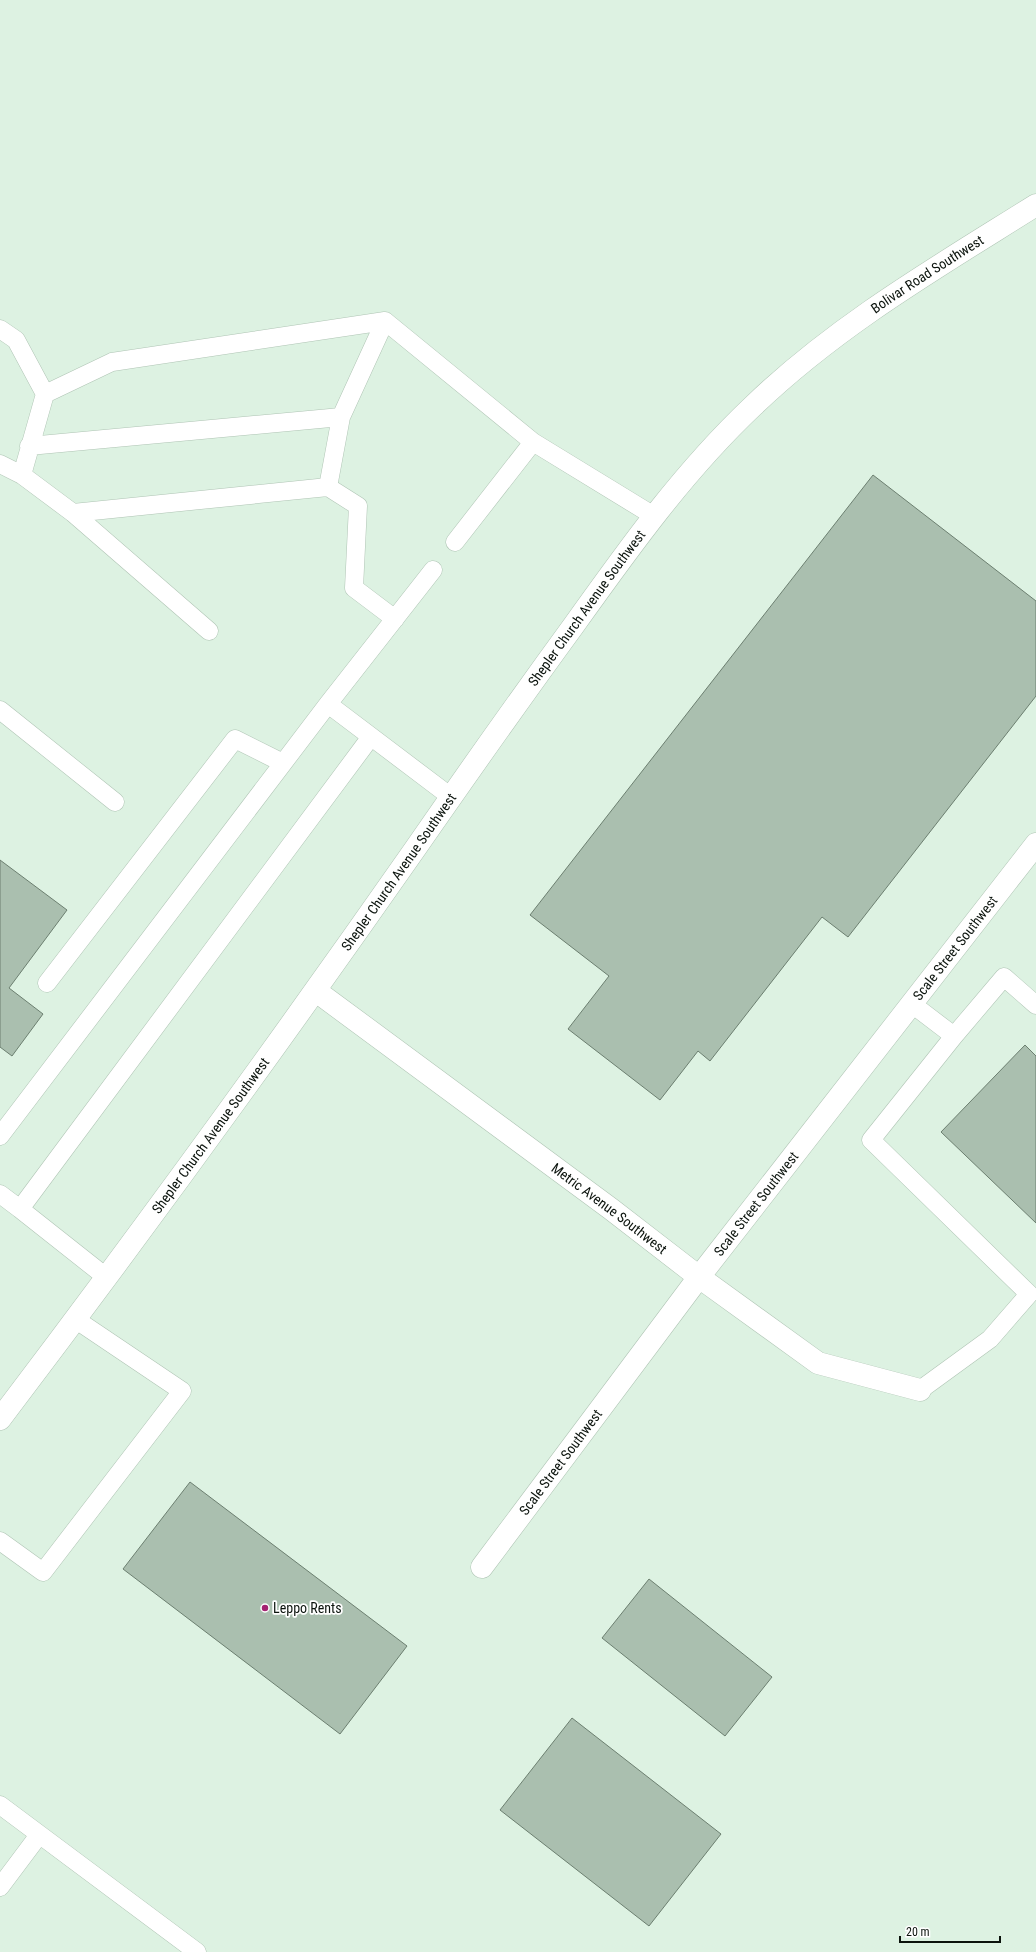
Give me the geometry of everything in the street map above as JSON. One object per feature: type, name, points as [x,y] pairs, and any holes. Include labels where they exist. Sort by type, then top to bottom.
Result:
[{"type":"street","name":"Bolivar Road Southwest","points":[[821,347],[911,284],[1036,204]]},
{"type":"street","name":"Shepler Church Avenue Southwest","points":[[0,1419],[316,991],[451,797],[654,516],[725,434],[756,403],[821,347]]},
{"type":"street","name":"Scale Street Southwest","points":[[482,1567],[699,1277],[1036,844]]},
{"type":"street","name":"Metric Avenue Southwest","points":[[316,991],[611,1209],[699,1277],[818,1363],[920,1390]]},
{"type":"lane","points":[[45,394],[112,362],[385,321],[533,442],[654,516]]},
{"type":"lane","points":[[328,487],[341,417],[385,321]]},
{"type":"lane","points":[[0,329],[16,340],[45,394],[22,475]]},
{"type":"lane","points":[[29,446],[341,417]]},
{"type":"lane","points":[[455,542],[533,442]]},
{"type":"lane","points":[[0,464],[22,475],[73,513],[209,631]]},
{"type":"lane","points":[[73,513],[328,487],[358,506],[354,588],[395,619]]},
{"type":"lane","points":[[0,1136],[328,704],[433,570]]},
{"type":"lane","points":[[328,704],[370,738],[451,797]]},
{"type":"lane","points":[[0,710],[115,802]]},
{"type":"lane","points":[[20,1209],[370,738]]},
{"type":"lane","points":[[47,983],[235,739],[283,763]]},
{"type":"lane","points":[[920,1390],[990,1339],[1033,1297],[871,1140],[954,1036],[1004,977],[1036,1005]]},
{"type":"lane","points":[[912,1004],[954,1036]]},
{"type":"lane","points":[[0,1194],[106,1277]]},
{"type":"lane","points":[[0,1541],[43,1572],[182,1391],[75,1319]]},
{"type":"lane","points":[[0,1805],[197,1952]]},
{"type":"lane","points":[[0,1887],[39,1835]]},
{"type":"building","points":[[873,475],[1036,601],[1036,696],[848,937],[822,917],[710,1061],[698,1051],[660,1100],[568,1029],[609,976],[530,915]]},
{"type":"building","points":[[0,860],[67,910],[9,988],[43,1014],[12,1056],[0,1047]]},
{"type":"building","points":[[1025,1045],[1036,1056],[1036,1223],[941,1132]]},
{"type":"building","name":"Leppo Rents","points":[[190,1482],[407,1646],[340,1734],[123,1569]]},
{"type":"building","points":[[649,1579],[772,1677],[725,1736],[602,1638]]},
{"type":"building","points":[[572,1718],[721,1834],[649,1926],[500,1810]]},
{"type":"place","name":"Leppo Rents","points":[[265,1608]]}]
